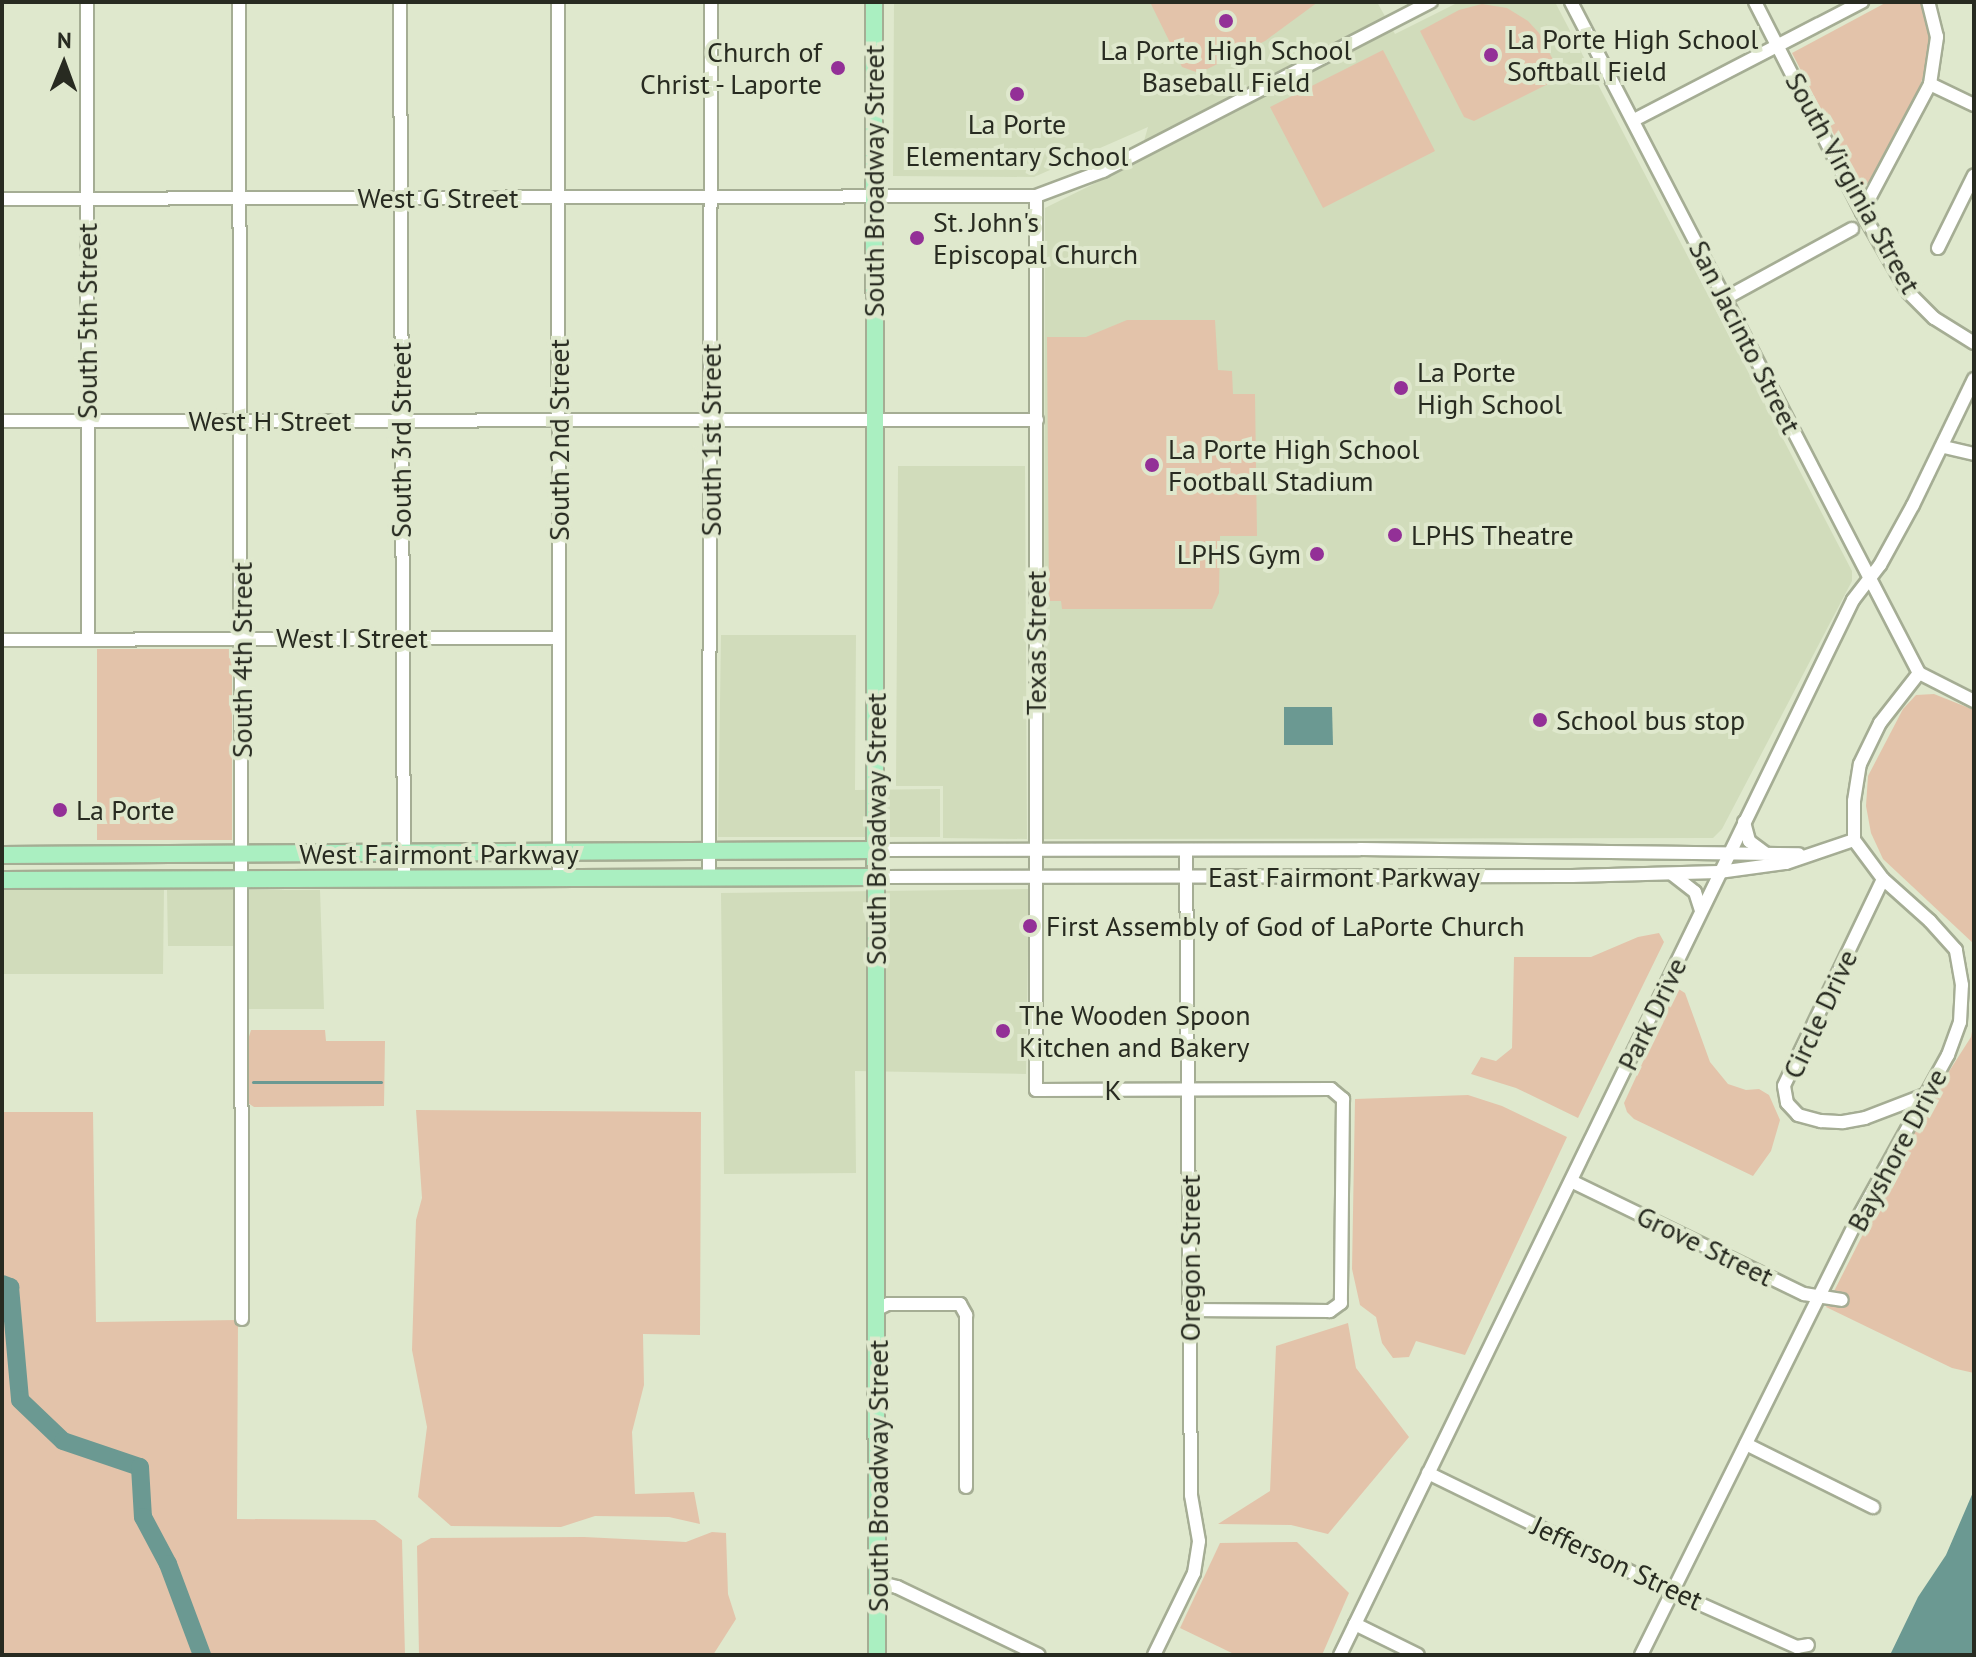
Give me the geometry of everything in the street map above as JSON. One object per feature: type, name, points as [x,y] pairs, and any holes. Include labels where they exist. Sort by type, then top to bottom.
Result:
[{"type":"main road","name":"South Broadway Street","points":[[874,2],[877,1655]]},
{"type":"main road","name":"West Fairmont Parkway","points":[[2,855],[875,850]]},
{"type":"main road","points":[[787,851],[787,878]]},
{"type":"main road","points":[[88,854],[89,880]]},
{"type":"main road","name":"West Fairmont Parkway","points":[[2,880],[875,877]]},
{"type":"street","name":"South 5th Street","points":[[87,2],[88,639]]},
{"type":"street","name":"South 4th Street","points":[[239,2],[243,421],[242,1319]]},
{"type":"street","name":"South 3rd Street","points":[[400,2],[404,878]]},
{"type":"street","name":"South 2nd Street","points":[[558,2],[559,878]]},
{"type":"street","name":"South 1st Street","points":[[709,879],[711,2]]},
{"type":"street","points":[[1036,196],[1103,171],[1431,2]]},
{"type":"street","name":"San Jacinto Street","points":[[1571,2],[1919,673]]},
{"type":"street","name":"South Virginia Street","points":[[1755,2],[1862,212],[1908,292],[1934,318],[1974,343]]},
{"type":"street","points":[[1634,120],[1862,2]]},
{"type":"street","points":[[1862,212],[1930,84],[1937,37],[1928,2]]},
{"type":"street","points":[[1930,84],[1974,105]]},
{"type":"street","points":[[1938,248],[1974,175]]},
{"type":"street","name":"West G Street","points":[[2,199],[1036,196]]},
{"type":"street","name":"Texas Street","points":[[1036,196],[1036,1090]]},
{"type":"street","points":[[1724,299],[1852,229]]},
{"type":"street","name":"Park Drive","points":[[1340,1655],[1853,600],[1870,578],[1944,447],[1974,379]]},
{"type":"street","name":"West H Street","points":[[2,421],[1037,420]]},
{"type":"street","points":[[1944,447],[1974,454]]},
{"type":"street","name":"West I Street","points":[[2,640],[559,638]]},
{"type":"street","points":[[1854,840],[1854,801],[1860,764],[1880,723],[1919,673],[1972,695]]},
{"type":"street","points":[[1744,822],[1749,841],[1767,854]]},
{"type":"street","name":"East Fairmont Parkway","points":[[875,877],[1572,876],[1719,872],[1786,863],[1854,840]]},
{"type":"street","name":"Bayshore Drive","points":[[1641,1655],[1821,1295],[1948,1055],[1960,1022],[1961,971],[1956,950],[1883,879],[1854,840]]},
{"type":"street","points":[[1359,877],[1360,849]]},
{"type":"street","name":"East Fairmont Parkway","points":[[875,850],[1360,849],[1810,854]]},
{"type":"street","name":"Oregon Street","points":[[1154,1655],[1194,1573],[1199,1541],[1191,1495],[1186,851]]},
{"type":"street","points":[[1669,872],[1689,884],[1701,910]]},
{"type":"street","name":"Circle Drive","points":[[1883,879],[1784,1086],[1787,1103],[1798,1115],[1843,1122],[1865,1118],[1925,1095]]},
{"type":"street","name":"K","points":[[1036,1090],[1331,1089],[1339,1092],[1343,1114],[1341,1303],[1330,1311],[1190,1310]]},
{"type":"street","name":"Grove Street","points":[[1571,1181],[1804,1294],[1842,1300]]},
{"type":"street","points":[[878,1309],[888,1304],[960,1304],[966,1315],[966,1487]]},
{"type":"street","points":[[1746,1444],[1873,1507]]},
{"type":"street","name":"Jefferson Street","points":[[1428,1473],[1797,1647],[1808,1645]]},
{"type":"street","points":[[877,1582],[897,1587],[1039,1655]]},
{"type":"street","points":[[1355,1624],[1418,1655]]},
{"type":"shaded area","name":"La Porte High School","points":[[894,2],[1377,2],[1395,34],[1459,2],[1555,2],[1852,571],[1852,581],[1722,829],[1713,838],[1044,839],[1045,208],[1138,162],[1148,127],[1034,177],[893,176]]},
{"type":"shaded area","name":"La Porte High School Baseball Field","points":[[1150,2],[1318,2],[1265,41],[1199,73],[1182,67]]},
{"type":"shaded area","points":[[1887,2],[1922,2],[1930,30],[1929,60],[1918,91],[1865,195],[1792,53]]},
{"type":"shaded area","name":"La Porte High School Softball Field","points":[[1482,4],[1507,8],[1528,21],[1539,33],[1562,77],[1474,121],[1464,117],[1420,31],[1459,10]]},
{"type":"shaded area","points":[[1383,50],[1435,151],[1323,208],[1270,107]]},
{"type":"shaded area","name":"La Porte High School Football Stadium","points":[[1127,320],[1215,320],[1218,370],[1232,371],[1233,394],[1255,394],[1257,536],[1220,536],[1219,593],[1212,609],[1062,609],[1061,601],[1049,601],[1047,337],[1086,337]]},
{"type":"shaded area","points":[[898,466],[1025,466],[1027,839],[943,838],[943,786],[896,786]]},
{"type":"shaded area","points":[[721,635],[856,635],[855,790],[940,789],[940,837],[718,837]]},
{"type":"shaded area","points":[[97,649],[232,649],[232,840],[97,840]]},
{"type":"shaded area","points":[[1934,694],[1974,710],[1974,944],[1883,859],[1871,833],[1866,806],[1868,776],[1903,709],[1916,695]]},
{"type":"shaded area","points":[[2,885],[164,886],[163,974],[2,974]]},
{"type":"shaded area","points":[[1029,889],[1026,1074],[855,1071],[856,1173],[724,1174],[721,893]]},
{"type":"shaded area","points":[[167,890],[320,890],[324,1009],[247,1009],[248,946],[168,946]]},
{"type":"shaded area","points":[[1659,933],[1664,942],[1578,1118],[1516,1088],[1471,1074],[1481,1057],[1496,1061],[1512,1048],[1514,957],[1591,957],[1638,937]]},
{"type":"shaded area","points":[[1677,988],[1685,993],[1710,1062],[1728,1084],[1746,1090],[1759,1089],[1769,1095],[1780,1120],[1771,1151],[1753,1176],[1634,1119],[1627,1112],[1624,1103]]},
{"type":"shaded area","points":[[1974,1020],[1974,1373],[1952,1368],[1826,1307],[1932,1098],[1971,1037]]},
{"type":"shaded area","points":[[251,1030],[325,1030],[326,1041],[385,1041],[384,1106],[254,1107],[248,1103],[248,1040]]},
{"type":"shaded area","points":[[1468,1095],[1502,1106],[1567,1137],[1465,1355],[1416,1341],[1409,1357],[1393,1358],[1382,1343],[1376,1317],[1360,1305],[1352,1269],[1355,1099]]},
{"type":"shaded area","points":[[416,1110],[701,1112],[700,1335],[643,1334],[644,1385],[632,1432],[635,1494],[694,1492],[700,1524],[669,1517],[595,1516],[561,1527],[451,1526],[418,1497],[427,1427],[412,1350],[416,1220],[422,1198]]},
{"type":"shaded area","points":[[2,1112],[93,1112],[96,1322],[238,1320],[237,1519],[375,1520],[402,1540],[405,1655],[2,1655]]},
{"type":"shaded area","points":[[1348,1323],[1356,1368],[1409,1437],[1328,1534],[1291,1525],[1218,1524],[1270,1491],[1276,1346]]},
{"type":"shaded area","points":[[712,1532],[726,1533],[728,1594],[736,1619],[713,1655],[419,1655],[417,1546],[431,1538],[584,1537],[686,1542]]},
{"type":"shaded area","points":[[1297,1542],[1349,1593],[1322,1655],[1236,1655],[1180,1628],[1220,1543]]},
{"type":"water","points":[[1284,707],[1332,707],[1333,745],[1284,745]]},
{"type":"water","points":[[1974,1490],[1974,1655],[1890,1655],[1918,1597],[1946,1555]]},
{"type":"waterway","points":[[253,1082],[381,1082]]},
{"type":"waterway","points":[[2,1284],[10,1287],[20,1400],[63,1441],[140,1467],[143,1517],[168,1564],[202,1655]]},
{"type":"place","name":"La Porte High School Baseball Field","points":[[1226,21]]},
{"type":"place","name":"La Porte High School Softball Field","points":[[1491,55]]},
{"type":"place","name":"Church of Christ - Laporte","points":[[838,68]]},
{"type":"place","name":"La Porte Elementary School","points":[[1017,94]]},
{"type":"place","name":"St. John's Episcopal Church","points":[[917,238]]},
{"type":"place","name":"La Porte High School","points":[[1401,388]]},
{"type":"place","name":"La Porte High School Football Stadium","points":[[1152,465]]},
{"type":"place","name":"LPHS Theatre","points":[[1395,535]]},
{"type":"place","name":"LPHS Gym","points":[[1317,554]]},
{"type":"place","name":"School bus stop","points":[[1540,720]]},
{"type":"place","name":"La Porte","points":[[60,810]]},
{"type":"place","name":"First Assembly of God of LaPorte Church","points":[[1030,926]]},
{"type":"place","name":"The Wooden Spoon Kitchen and Bakery","points":[[1003,1031]]}]
